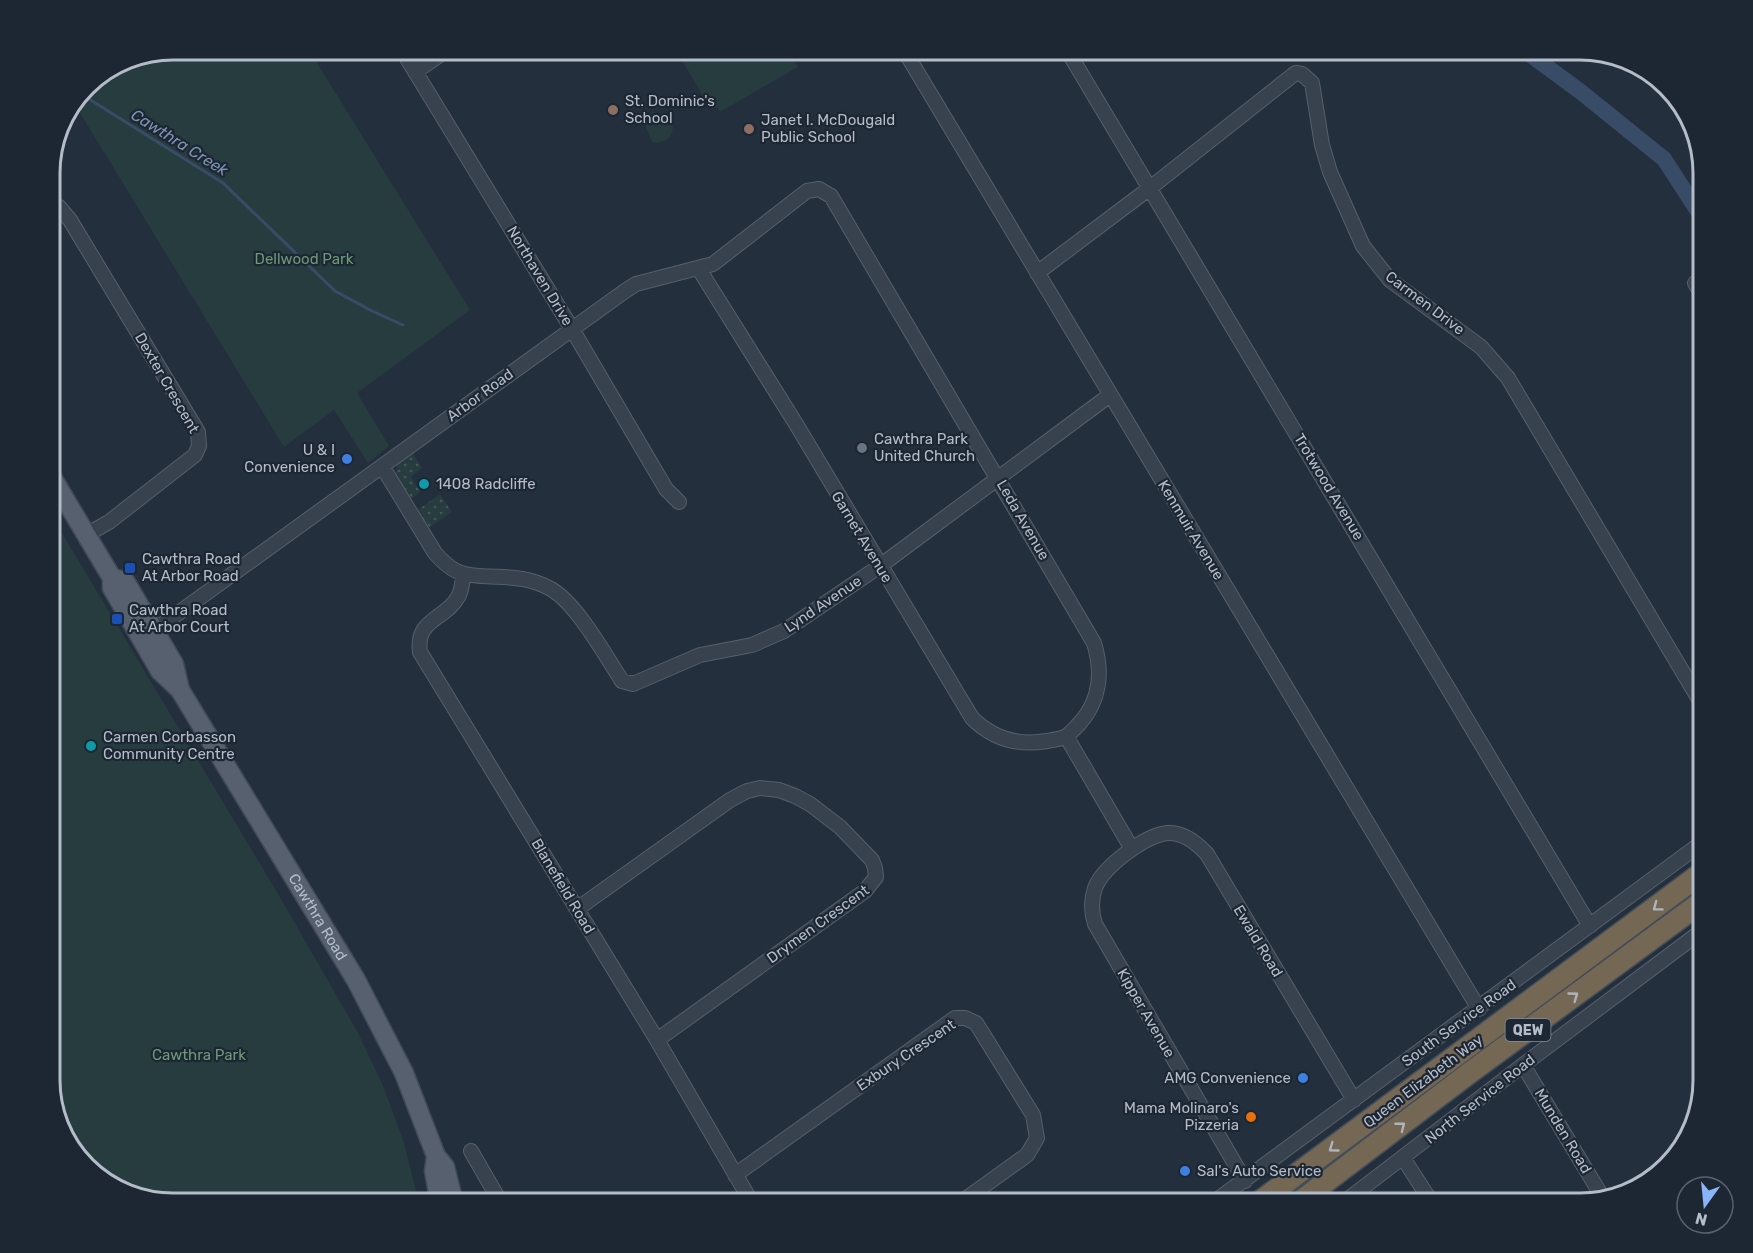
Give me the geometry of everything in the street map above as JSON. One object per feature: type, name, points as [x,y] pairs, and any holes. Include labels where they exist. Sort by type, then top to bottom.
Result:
[{"type":"highway","name":"Queen Elizabeth Way","points":[[1271,1193],[1693,880]]},
{"type":"highway","name":"Queen Elizabeth Way","points":[[1311,1193],[1468,1074],[1693,909]]},
{"type":"main road","name":"Cawthra Road","points":[[60,491],[112,578],[125,581],[148,635],[174,664],[180,690],[356,980],[404,1072],[436,1156],[445,1167],[452,1193]]},
{"type":"main road","name":"Cawthra Road","points":[[436,1156],[434,1171],[438,1193]]},
{"type":"street","name":"Northaven Drive","points":[[408,60],[572,329],[666,489],[679,502]]},
{"type":"street","points":[[415,72],[432,60]]},
{"type":"street","name":"Kenmuir Avenue","points":[[910,60],[1479,1009]]},
{"type":"street","name":"Trotwood Avenue","points":[[1073,60],[1590,926]]},
{"type":"street","name":"Carmen Drive","points":[[1037,273],[1150,188],[1293,75],[1299,73],[1306,76],[1314,90],[1322,145],[1330,172],[1363,246],[1390,280],[1468,336],[1491,356],[1504,373],[1693,688]]},
{"type":"street","name":"Arbor Road","points":[[148,635],[636,284],[713,264],[807,191],[819,189],[831,196]]},
{"type":"street","name":"Leda Avenue","points":[[831,196],[1088,630],[1098,657],[1099,683],[1087,715],[1066,736]]},
{"type":"street","name":"Dexter Crescent","points":[[60,208],[70,220],[198,432],[200,440],[195,455],[109,522],[86,535]]},
{"type":"street","name":"Garnet Avenue","points":[[699,269],[792,417],[963,706],[981,727],[1002,738],[1022,744],[1066,736]]},
{"type":"street","name":"Lynd Avenue","points":[[464,574],[515,576],[554,590],[580,619],[622,681],[630,684],[646,680],[674,664],[700,655],[752,645],[784,631],[880,566],[1110,395]]},
{"type":"street","points":[[382,466],[435,553],[443,562],[464,574]]},
{"type":"street","name":"Blanefield Road","points":[[464,574],[459,596],[422,630],[419,642],[420,652],[657,1040],[746,1193]]},
{"type":"street","points":[[1066,736],[1132,849]]},
{"type":"street","name":"Drymen Crescent","points":[[577,909],[736,796],[754,789],[779,790],[810,804],[840,827],[874,863],[876,877],[866,891],[657,1040]]},
{"type":"street","name":"Ewald Road","points":[[1132,849],[1156,836],[1167,833],[1195,841],[1207,854],[1354,1100]]},
{"type":"street","name":"Kipper Avenue","points":[[1132,849],[1100,878],[1092,900],[1095,924],[1245,1181]]},
{"type":"street","name":"South Service Road","points":[[1228,1193],[1693,850]]},
{"type":"street","name":"North Service Road","points":[[1356,1193],[1693,938]]},
{"type":"street","name":"Exbury Crescent","points":[[735,1175],[955,1018],[965,1018],[976,1023],[1033,1115],[1037,1138],[1028,1155],[974,1193]]},
{"type":"street","name":"Munden Road","points":[[1523,1065],[1599,1191]]},
{"type":"street","points":[[471,1151],[495,1193]]},
{"type":"street","points":[[1403,1158],[1426,1193]]},
{"type":"green space","name":"Dellwood Park","points":[[173,60],[315,60],[470,310],[357,393],[389,446],[368,463],[334,410],[284,447],[79,111],[104,83],[130,69],[151,62]]},
{"type":"green space","points":[[682,60],[794,60],[798,67],[720,112],[718,108],[710,108]]},
{"type":"green space","points":[[653,112],[673,120],[669,138],[658,143],[652,142],[644,122],[646,114]]},
{"type":"green space","points":[[412,452],[422,468],[411,477],[421,492],[408,501],[394,476],[399,462]]},
{"type":"green space","points":[[440,494],[452,512],[426,530],[415,512]]},
{"type":"green space","name":"Cawthra Park","points":[[60,530],[284,904],[358,1033],[384,1088],[404,1143],[416,1193],[166,1193],[151,1191],[123,1181],[104,1170],[79,1143],[66,1116],[60,1087]]},
{"type":"waterway","points":[[1538,60],[1664,159],[1693,204]]},
{"type":"waterway","name":"Cawthra Creek","points":[[88,99],[223,183],[335,291],[403,325]]},
{"type":"place","name":"St. Dominic's School","points":[[613,110]]},
{"type":"place","name":"Janet I. McDougald Public School","points":[[749,129]]},
{"type":"place","name":"Cawthra Park United Church","points":[[862,448]]},
{"type":"place","name":"U & I Convenience","points":[[347,459]]},
{"type":"place","name":"1408 Radcliffe","points":[[424,484]]},
{"type":"place","name":"Cawthra Road At Arbor Road","points":[[130,568]]},
{"type":"place","name":"Cawthra Road At Arbor Court","points":[[117,619]]},
{"type":"place","name":"Carmen Corbasson Community Centre","points":[[91,746]]},
{"type":"place","name":"AMG Convenience","points":[[1303,1078]]},
{"type":"place","name":"Mama Molinaro's Pizzeria","points":[[1251,1117]]},
{"type":"place","name":"Sal's Auto Service","points":[[1185,1171]]}]
